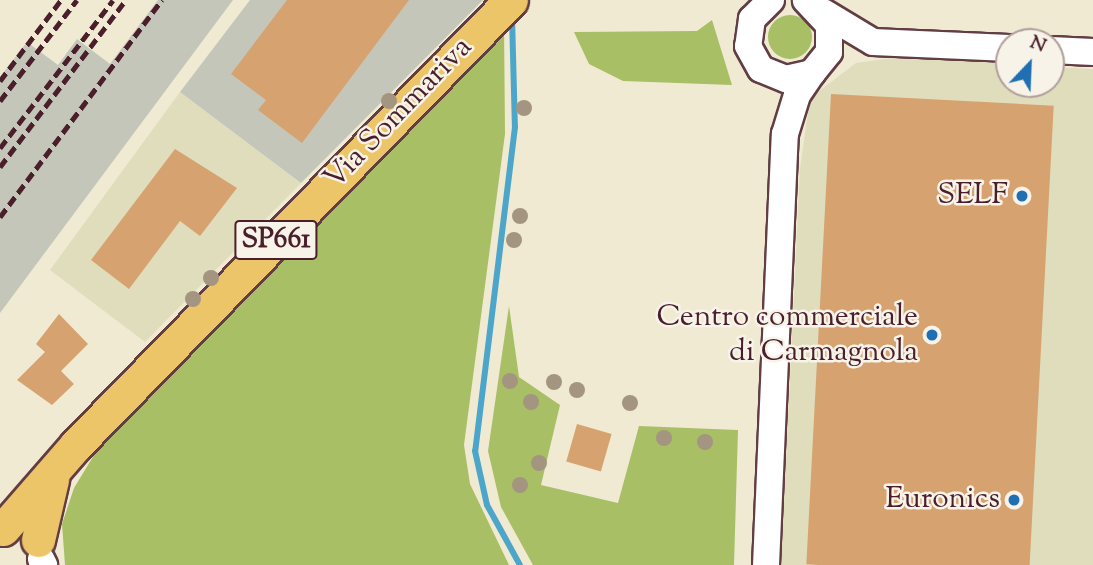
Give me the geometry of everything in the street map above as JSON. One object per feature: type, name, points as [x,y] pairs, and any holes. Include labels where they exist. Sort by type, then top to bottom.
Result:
[{"type":"main road","name":"Via Sommariva","points":[[2,530],[54,471],[505,6]]},
{"type":"main road","name":"Via Sommariva","points":[[40,557],[54,471]]},
{"type":"main road","name":"Via Sommariva","points":[[2,530],[23,528],[40,557]]},
{"type":"street","points":[[771,0],[748,32],[785,134]]},
{"type":"street","points":[[814,6],[873,42]]},
{"type":"street","points":[[766,565],[785,134],[797,95],[817,68],[831,39],[814,6]]},
{"type":"street","points":[[761,69],[786,79],[873,42],[995,47]]},
{"type":"street","points":[[1065,50],[1093,51]]},
{"type":"shaded area","points":[[158,0],[233,0],[0,313],[0,77],[27,42],[58,65],[77,39],[110,64]]},
{"type":"shaded area","points":[[250,0],[483,0],[301,183],[180,92]]},
{"type":"shaded area","name":"Centro commerciale di Carmagnola","points":[[900,57],[995,63],[995,98],[1065,98],[1065,68],[1093,69],[1093,565],[781,565],[800,169],[810,98],[856,63]]},
{"type":"shaded area","points":[[180,92],[301,183],[145,342],[50,270]]},
{"type":"green space","points":[[790,15],[805,22],[812,37],[805,52],[790,59],[775,52],[768,37],[775,22]]},
{"type":"green space","points":[[712,20],[732,85],[623,81],[589,64],[574,32],[697,31]]},
{"type":"green space","points":[[504,23],[505,134],[464,445],[470,484],[509,565],[65,565],[62,524],[74,488],[122,409]]},
{"type":"green space","points":[[509,306],[519,377],[560,405],[541,485],[618,503],[639,426],[738,430],[734,565],[533,565],[501,507],[488,451]]},
{"type":"building","points":[[287,0],[409,0],[302,143],[258,110],[266,100],[231,74]]},
{"type":"building","name":"Centro commerciale di Carmagnola","points":[[831,94],[1054,106],[1030,565],[806,564]]},
{"type":"building","points":[[175,149],[237,188],[200,236],[180,221],[129,289],[91,260]]},
{"type":"building","points":[[59,314],[88,344],[61,371],[74,384],[52,405],[17,380],[45,352],[36,344]]},
{"type":"building","points":[[577,424],[612,434],[601,471],[566,461]]},
{"type":"waterway","points":[[512,16],[515,127],[475,451],[487,505],[520,565]]},
{"type":"railway","points":[[0,81],[61,0]]},
{"type":"railway","points":[[0,101],[77,0]]},
{"type":"railway","points":[[0,148],[113,0]]},
{"type":"railway","points":[[0,167],[126,0]]},
{"type":"railway","points":[[0,217],[162,0]]},
{"type":"place","name":"SELF","points":[[1022,196]]},
{"type":"place","name":"Centro commerciale di Carmagnola","points":[[932,335]]},
{"type":"place","name":"Euronics","points":[[1014,500]]}]
